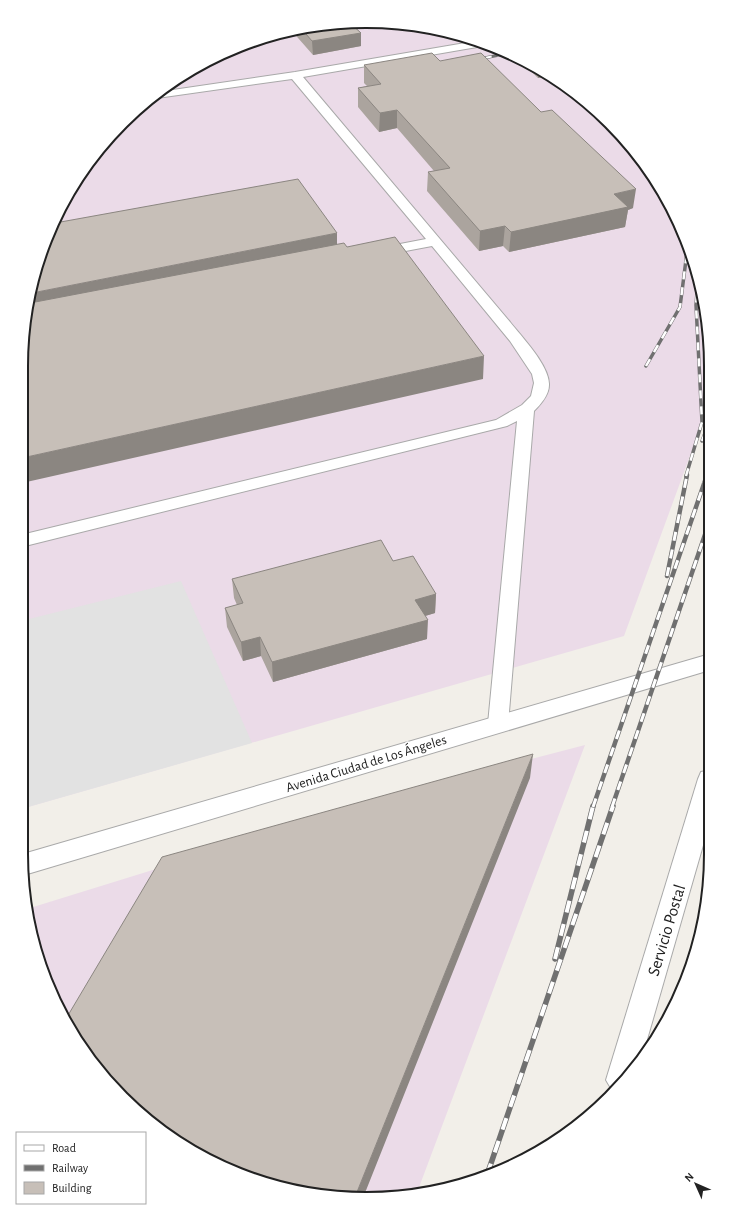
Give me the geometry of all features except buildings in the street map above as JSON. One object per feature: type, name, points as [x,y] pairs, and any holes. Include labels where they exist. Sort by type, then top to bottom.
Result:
[{"type":"street","name":"Avenida Ciudad de Los Ángeles","points":[[28,863],[704,664]]},
{"type":"street","name":"Servicio Postal","points":[[623,1073],[704,799]]},
{"type":"lane","points":[[165,94],[295,75],[471,45]]},
{"type":"lane","points":[[28,540],[501,423],[526,410],[539,396],[542,382],[538,371],[525,351],[435,241],[295,75]]},
{"type":"lane","points":[[366,255],[435,241]]},
{"type":"lane","points":[[498,724],[526,410]]},
{"type":"shaded area","points":[[366,28],[432,34],[475,46],[495,54],[535,73],[554,85],[589,112],[605,127],[634,160],[647,178],[659,197],[678,237],[686,257],[698,300],[704,366],[704,417],[624,636],[28,807],[28,366],[34,300],[46,257],[73,197],[98,160],[127,127],[160,98],[178,85],[197,73],[237,54],[257,46],[300,34]]},
{"type":"shaded area","points":[[181,581],[252,743],[28,807],[28,619]]},
{"type":"shaded area","points":[[585,745],[419,1188],[366,1192],[300,1186],[257,1174],[197,1147],[160,1122],[127,1093],[98,1060],[85,1042],[63,1003],[46,963],[34,920],[32,907],[405,792]]},
{"type":"railway","points":[[474,60],[498,55]]},
{"type":"railway","points":[[646,366],[680,307],[686,258]]},
{"type":"railway","points":[[686,476],[702,422],[697,296]]},
{"type":"railway","points":[[702,441],[704,436]]},
{"type":"railway","points":[[667,576],[687,475]]},
{"type":"railway","points":[[593,807],[704,484]]},
{"type":"railway","points":[[612,807],[704,538]]},
{"type":"railway","points":[[555,959],[593,806]]},
{"type":"railway","points":[[489,1168],[613,806]]}]
